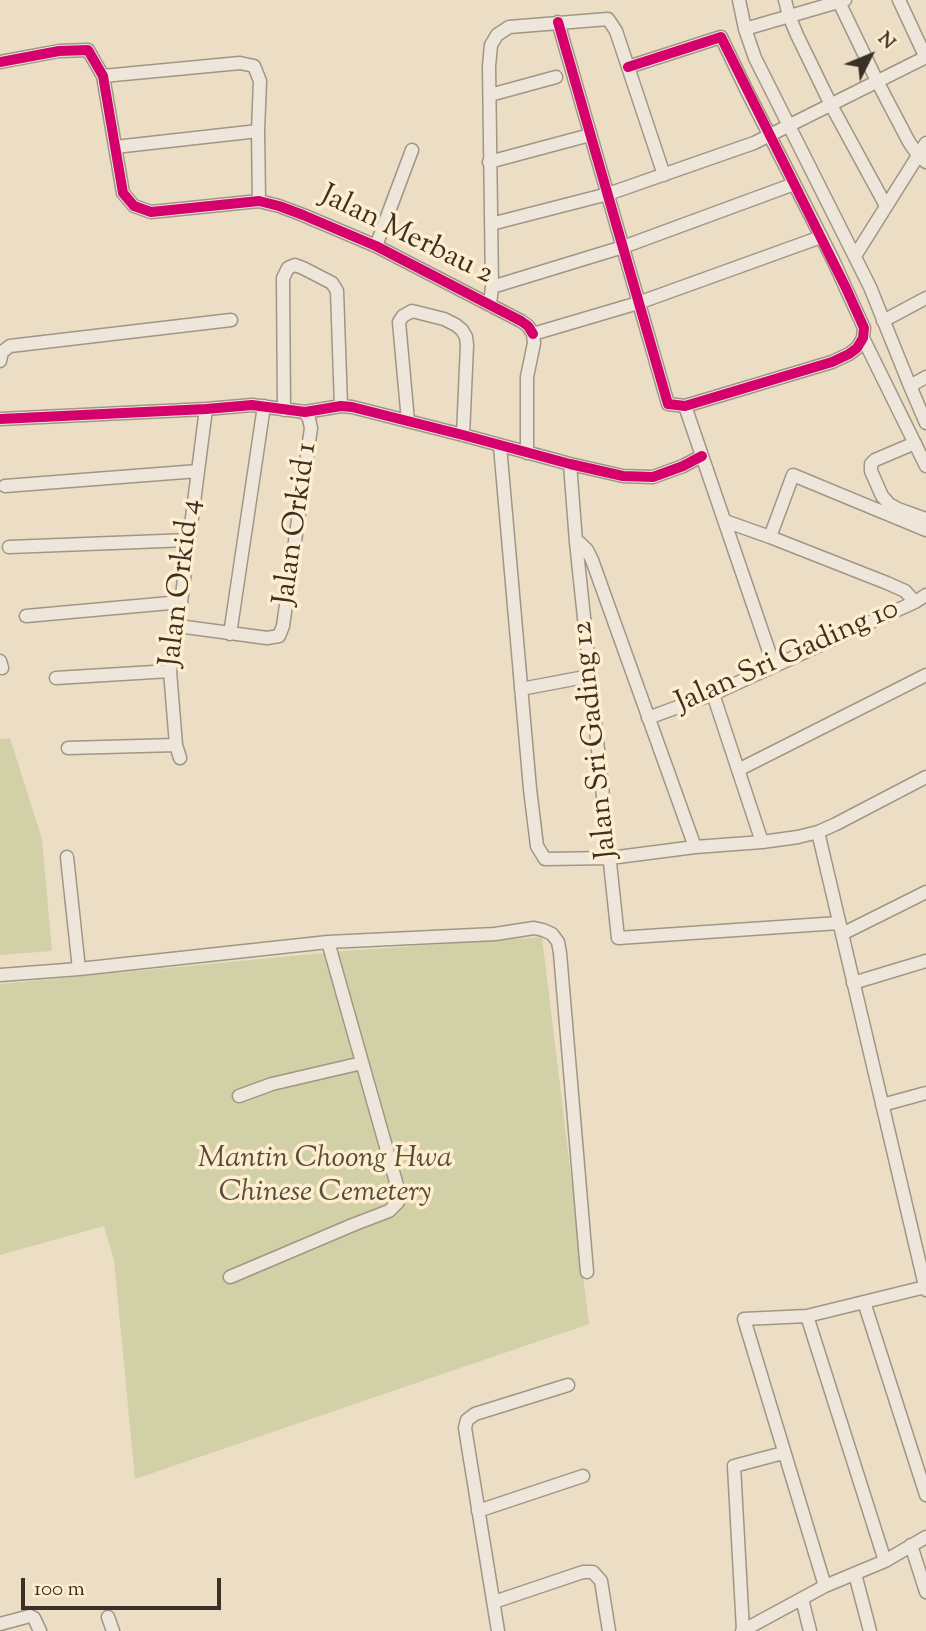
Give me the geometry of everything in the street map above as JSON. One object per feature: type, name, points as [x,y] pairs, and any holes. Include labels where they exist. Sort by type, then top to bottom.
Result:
[{"type":"street","points":[[739,0],[755,58],[870,288],[926,423]]},
{"type":"street","points":[[785,0],[789,16],[831,105],[886,206]]},
{"type":"street","points":[[491,224],[608,194],[770,136],[926,57],[899,0]]},
{"type":"street","points":[[745,29],[841,1],[877,81],[909,142],[922,158]]},
{"type":"street","points":[[491,304],[491,45],[497,35],[509,27],[608,19],[616,31],[664,175]]},
{"type":"street","points":[[558,22],[668,404],[685,406],[832,362],[857,348],[863,338]]},
{"type":"street","points":[[628,66],[721,37],[842,279],[863,328],[863,338],[926,466]]},
{"type":"street","points":[[0,62],[59,51],[89,50],[103,76],[240,63],[254,66],[260,81],[259,201]]},
{"type":"street","name":"Jalan Merbau 2","points":[[103,76],[123,193],[134,206],[151,212],[259,201],[279,206],[376,246],[491,304],[521,321],[533,334]]},
{"type":"street","points":[[490,95],[556,77]]},
{"type":"street","points":[[116,148],[258,131]]},
{"type":"street","points":[[489,162],[590,135]]},
{"type":"street","points":[[855,256],[886,206],[922,158],[926,143]]},
{"type":"street","points":[[376,246],[412,150]]},
{"type":"street","points":[[492,288],[623,247],[794,184]]},
{"type":"street","points":[[527,453],[527,377],[534,343],[533,334],[638,303],[821,237]]},
{"type":"street","points":[[284,410],[283,278],[288,268],[295,265],[332,283],[337,291],[341,406]]},
{"type":"street","points":[[883,321],[926,298]]},
{"type":"street","points":[[408,421],[399,322],[412,311],[444,319],[456,325],[466,337],[463,435]]},
{"type":"street","points":[[0,361],[2,352],[10,346],[230,320]]},
{"type":"street","points":[[909,386],[926,377]]},
{"type":"street","points":[[0,419],[252,405],[305,412],[341,406],[372,411],[623,476],[653,477],[702,456]]},
{"type":"street","points":[[178,626],[230,634],[264,406]]},
{"type":"street","points":[[685,406],[774,666]]},
{"type":"street","name":"Jalan Orkid 4","points":[[68,748],[178,751],[170,671],[206,409]]},
{"type":"street","name":"Jalan Orkid 1","points":[[230,634],[267,638],[279,636],[283,625],[311,428],[305,412]]},
{"type":"street","points":[[915,443],[875,460],[871,464],[871,471],[889,504],[926,519]]},
{"type":"street","points":[[500,446],[530,789],[537,846],[545,859],[610,858],[797,837],[818,832],[926,777]]},
{"type":"street","name":"Jalan Sri Gading 12","points":[[570,464],[618,938],[840,929]]},
{"type":"street","points":[[5,486],[198,471]]},
{"type":"street","points":[[770,537],[793,475],[926,530]]},
{"type":"street","points":[[725,521],[920,598]]},
{"type":"street","points":[[9,547],[189,540]]},
{"type":"street","name":"Jalan Sri Gading 12","points":[[576,542],[587,550],[592,560],[695,847]]},
{"type":"street","name":"Jalan Sri Gading 10","points":[[648,718],[713,694],[920,598]]},
{"type":"street","points":[[26,615],[181,602]]},
{"type":"street","points":[[56,678],[170,671]]},
{"type":"street","points":[[738,770],[926,675]]},
{"type":"street","points":[[521,690],[590,676]]},
{"type":"street","points":[[713,694],[762,842]]},
{"type":"street","points":[[818,832],[882,1105],[919,1232],[925,1289],[807,1315],[744,1319],[825,1586]]},
{"type":"street","points":[[67,857],[79,969]]},
{"type":"street","points":[[840,929],[926,892]]},
{"type":"street","points":[[0,975],[328,942],[495,934],[534,928],[552,934],[558,942],[560,953],[587,1272]]},
{"type":"street","points":[[230,1277],[389,1211],[398,1202],[398,1189],[328,942]]},
{"type":"street","points":[[853,983],[926,961]]},
{"type":"street","points":[[239,1096],[272,1084],[362,1063]]},
{"type":"street","points":[[882,1105],[926,1093]]},
{"type":"street","points":[[864,1302],[926,1495]]},
{"type":"street","points":[[807,1315],[885,1561]]},
{"type":"street","points":[[498,1631],[465,1428],[467,1420],[475,1414],[568,1385]]},
{"type":"street","points":[[783,1453],[734,1466],[747,1629],[825,1586],[885,1561],[926,1537]]},
{"type":"street","points":[[478,1511],[583,1476]]},
{"type":"street","points":[[911,1545],[926,1592]]},
{"type":"street","points":[[494,1602],[583,1572],[593,1572],[601,1581],[610,1631]]},
{"type":"street","points":[[855,1574],[870,1631]]},
{"type":"street","points":[[802,1599],[810,1631]]},
{"type":"street","points":[[0,1624],[30,1616],[34,1618],[40,1631]]},
{"type":"street","points":[[108,1617],[113,1631]]},
{"type":"green space","points":[[10,738],[42,839],[52,951],[0,955],[0,739]]},
{"type":"green space","name":"Mantin Choong Hwa Chinese Cemetery","points":[[542,937],[589,1324],[135,1479],[114,1260],[104,1226],[0,1255],[0,984],[344,951]]},
{"type":"cycle path","points":[[558,22],[668,404],[685,406],[832,362],[857,348],[863,338],[864,328],[721,37],[628,67]]},
{"type":"cycle path","points":[[0,62],[59,51],[88,50],[103,76],[123,193],[134,206],[151,212],[259,201],[279,206],[376,246],[521,321],[533,334]]},
{"type":"cycle path","points":[[0,419],[252,405],[305,412],[341,406],[623,476],[653,477],[702,456]]}]
